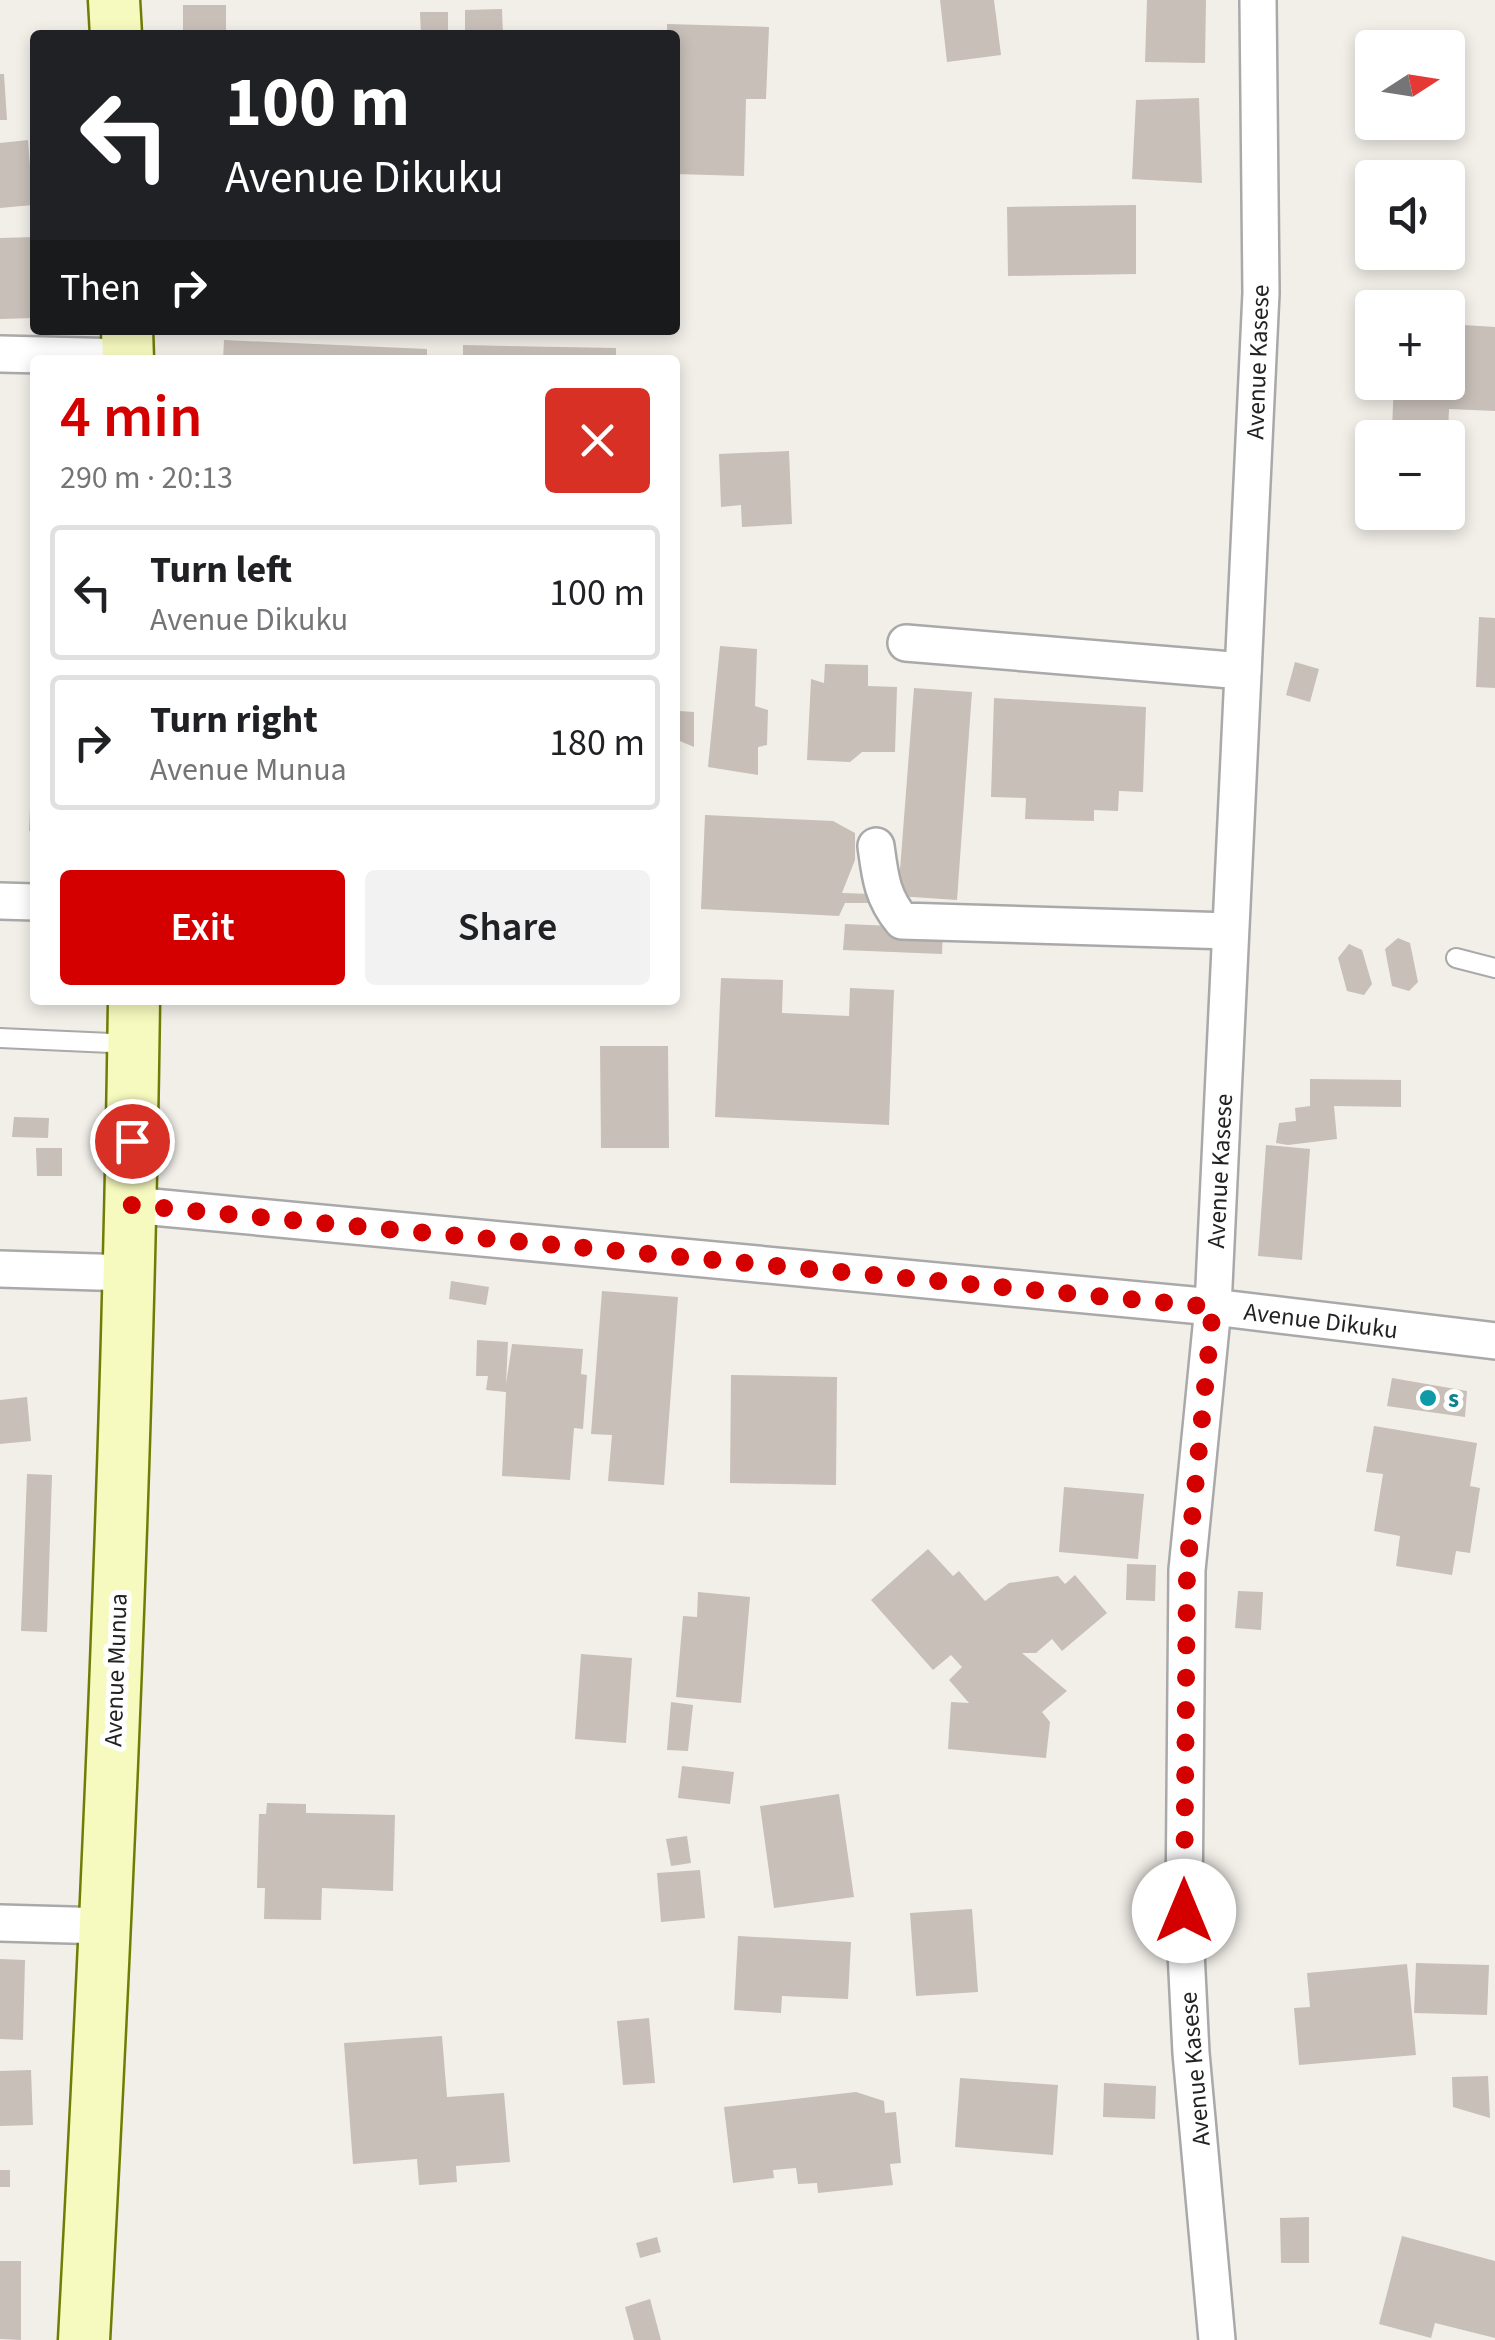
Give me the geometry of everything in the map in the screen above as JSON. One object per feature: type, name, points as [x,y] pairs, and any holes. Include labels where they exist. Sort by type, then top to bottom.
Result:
[{"type":"main road","points":[[114,0],[116,30]]},
{"type":"main road","name":"Avenue Munua","points":[[84,2340],[106,1926],[134,1022]]},
{"type":"street","name":"Avenue Kasese","points":[[1216,2340],[1190,2052],[1184,1871],[1187,1570],[1213,1307],[1261,293],[1258,0]]},
{"type":"street","points":[[0,354],[127,349]]},
{"type":"street","points":[[906,644],[1243,671]]},
{"type":"street","points":[[876,846],[881,887],[888,905],[902,921],[1230,931]]},
{"type":"street","points":[[0,902],[30,902]]},
{"type":"street","name":"Avenue Dikuku","points":[[131,1205],[1213,1307],[1493,1338]]},
{"type":"street","points":[[0,1269],[128,1273]]},
{"type":"street","points":[[0,1923],[106,1926]]},
{"type":"lane","points":[[1456,958],[1495,968]]},
{"type":"lane","points":[[0,1038],[134,1022]]},
{"type":"building","points":[[940,0],[994,0],[1001,55],[947,62]]},
{"type":"building","points":[[1147,0],[1206,0],[1205,63],[1145,62]]},
{"type":"building","points":[[183,5],[226,5],[226,30],[183,30]]},
{"type":"building","points":[[502,9],[503,30],[465,30],[465,10]]},
{"type":"building","points":[[420,12],[448,12],[448,30],[421,30]]},
{"type":"building","points":[[667,24],[769,27],[766,99],[746,99],[744,176],[680,174],[680,30],[667,30]]},
{"type":"building","points":[[0,74],[4,74],[7,120],[0,120]]},
{"type":"building","points":[[1199,98],[1202,183],[1132,179],[1136,100]]},
{"type":"building","points":[[28,140],[30,205],[0,208],[0,143]]},
{"type":"building","points":[[1136,205],[1136,274],[1008,276],[1007,207]]},
{"type":"building","points":[[30,237],[30,318],[0,319],[0,238]]},
{"type":"building","points":[[1465,325],[1495,327],[1495,411],[1449,409],[1449,420],[1392,420],[1393,400],[1465,400]]},
{"type":"building","points":[[224,340],[427,349],[427,355],[223,355]]},
{"type":"building","points":[[463,345],[616,348],[616,355],[463,355]]},
{"type":"building","points":[[789,451],[792,524],[742,527],[741,505],[721,507],[719,454]]},
{"type":"building","points":[[1479,617],[1495,618],[1495,688],[1476,687]]},
{"type":"building","points":[[720,646],[757,649],[755,706],[768,710],[767,745],[758,747],[758,775],[708,767]]},
{"type":"building","points":[[1295,662],[1319,669],[1310,702],[1286,695]]},
{"type":"building","points":[[825,664],[868,665],[868,686],[897,687],[895,752],[862,752],[850,762],[807,760],[811,679],[824,683]]},
{"type":"building","points":[[914,688],[972,692],[957,900],[898,896]]},
{"type":"building","points":[[994,698],[1146,707],[1143,792],[1119,791],[1118,811],[1094,810],[1094,821],[1025,819],[1026,798],[991,797]]},
{"type":"building","points":[[680,711],[694,712],[694,747],[680,741]]},
{"type":"building","points":[[705,815],[833,821],[855,833],[855,860],[842,893],[873,894],[873,903],[845,903],[839,916],[701,909]]},
{"type":"building","points":[[845,924],[943,928],[942,954],[843,950]]},
{"type":"building","points":[[1398,938],[1410,943],[1418,982],[1409,991],[1392,986],[1385,949]]},
{"type":"building","points":[[1349,944],[1362,950],[1372,984],[1364,995],[1347,991],[1338,958]]},
{"type":"building","points":[[721,978],[783,980],[782,1013],[849,1016],[850,988],[894,990],[889,1125],[715,1117]]},
{"type":"building","points":[[600,1046],[668,1046],[669,1148],[601,1148]]},
{"type":"building","points":[[1310,1079],[1401,1080],[1401,1107],[1334,1106],[1337,1139],[1276,1143],[1279,1123],[1296,1121],[1295,1108],[1310,1106]]},
{"type":"building","points":[[14,1117],[49,1118],[48,1138],[12,1137]]},
{"type":"building","points":[[1266,1145],[1310,1149],[1302,1260],[1258,1256]]},
{"type":"building","points":[[36,1148],[62,1148],[62,1176],[37,1176]]},
{"type":"building","points":[[451,1281],[489,1287],[486,1305],[449,1299]]},
{"type":"building","points":[[602,1291],[678,1297],[664,1485],[608,1481],[612,1435],[591,1434]]},
{"type":"building","points":[[477,1340],[508,1342],[506,1384],[512,1344],[583,1349],[581,1374],[587,1375],[583,1429],[574,1428],[570,1480],[502,1476],[506,1392],[486,1390],[488,1376],[476,1376]]},
{"type":"building","points":[[731,1375],[837,1377],[836,1485],[730,1483]]},
{"type":"building","name":"s","points":[[1392,1378],[1467,1391],[1465,1417],[1387,1406]]},
{"type":"building","points":[[27,1397],[31,1441],[0,1444],[0,1400]]},
{"type":"building","points":[[1374,1426],[1477,1443],[1470,1486],[1480,1488],[1470,1553],[1456,1551],[1452,1575],[1396,1566],[1400,1536],[1374,1531],[1383,1474],[1366,1472]]},
{"type":"building","points":[[27,1474],[52,1475],[47,1632],[21,1631]]},
{"type":"building","points":[[1064,1487],[1144,1494],[1138,1559],[1059,1552]]},
{"type":"building","points":[[928,1549],[953,1576],[959,1571],[985,1601],[1009,1583],[1058,1576],[1065,1584],[1075,1575],[1107,1613],[1062,1651],[1052,1639],[1036,1653],[1022,1653],[1067,1691],[1042,1712],[1050,1722],[1046,1758],[948,1749],[951,1702],[969,1703],[949,1680],[962,1667],[951,1655],[933,1670],[871,1600]]},
{"type":"building","points":[[1127,1564],[1156,1565],[1155,1601],[1126,1600]]},
{"type":"building","points":[[1238,1591],[1263,1592],[1261,1630],[1235,1628]]},
{"type":"building","points":[[698,1592],[750,1597],[741,1703],[676,1697],[683,1616],[697,1617]]},
{"type":"building","points":[[581,1654],[632,1658],[626,1743],[575,1739]]},
{"type":"building","points":[[671,1702],[693,1705],[688,1751],[667,1750]]},
{"type":"building","points":[[682,1766],[734,1772],[730,1804],[678,1798]]},
{"type":"building","points":[[839,1794],[854,1897],[774,1908],[760,1806]]},
{"type":"building","points":[[267,1803],[306,1804],[306,1813],[395,1815],[393,1891],[322,1888],[321,1920],[264,1919],[265,1888],[257,1888],[259,1814],[266,1814]]},
{"type":"building","points":[[687,1836],[691,1863],[671,1866],[666,1839]]},
{"type":"building","points":[[700,1870],[705,1918],[661,1922],[657,1873]]},
{"type":"building","points":[[972,1909],[978,1992],[916,1996],[910,1913]]},
{"type":"building","points":[[738,1936],[851,1942],[848,1999],[782,1996],[781,2013],[734,2010]]},
{"type":"building","points":[[0,1959],[25,1960],[23,2040],[0,2039]]},
{"type":"building","points":[[1416,1963],[1489,1965],[1487,2015],[1414,2013]]},
{"type":"building","points":[[1407,1964],[1416,2055],[1299,2065],[1294,2008],[1310,2007],[1307,1973]]},
{"type":"building","points":[[649,2018],[655,2083],[623,2085],[617,2021]]},
{"type":"building","points":[[442,2036],[447,2097],[504,2093],[510,2162],[456,2166],[457,2182],[419,2185],[417,2159],[353,2164],[344,2043]]},
{"type":"building","points":[[31,2070],[33,2125],[0,2126],[0,2071]]},
{"type":"building","points":[[1488,2076],[1490,2118],[1453,2107],[1452,2077]]},
{"type":"building","points":[[960,2078],[1058,2085],[1053,2155],[955,2147]]},
{"type":"building","points":[[1104,2083],[1156,2086],[1155,2119],[1103,2117]]},
{"type":"building","points":[[856,2092],[884,2101],[885,2113],[896,2112],[901,2163],[890,2164],[893,2185],[818,2193],[817,2183],[798,2184],[796,2168],[773,2170],[774,2178],[733,2183],[724,2107]]},
{"type":"building","points":[[0,2170],[10,2170],[10,2187],[0,2187]]},
{"type":"building","points":[[1309,2217],[1309,2263],[1281,2263],[1280,2218]]},
{"type":"building","points":[[1402,2236],[1495,2261],[1495,2338],[1435,2323],[1431,2338],[1379,2324]]},
{"type":"building","points":[[657,2237],[661,2252],[640,2258],[636,2243]]},
{"type":"building","points":[[0,2261],[21,2261],[21,2340],[0,2339]]},
{"type":"building","points":[[650,2299],[661,2340],[634,2340],[625,2307]]},
{"type":"place","name":"s","points":[[1428,1398]]},
{"type":"route","points":[[132,1141],[131,1205],[1213,1307],[1187,1570],[1184,1911]]}]
